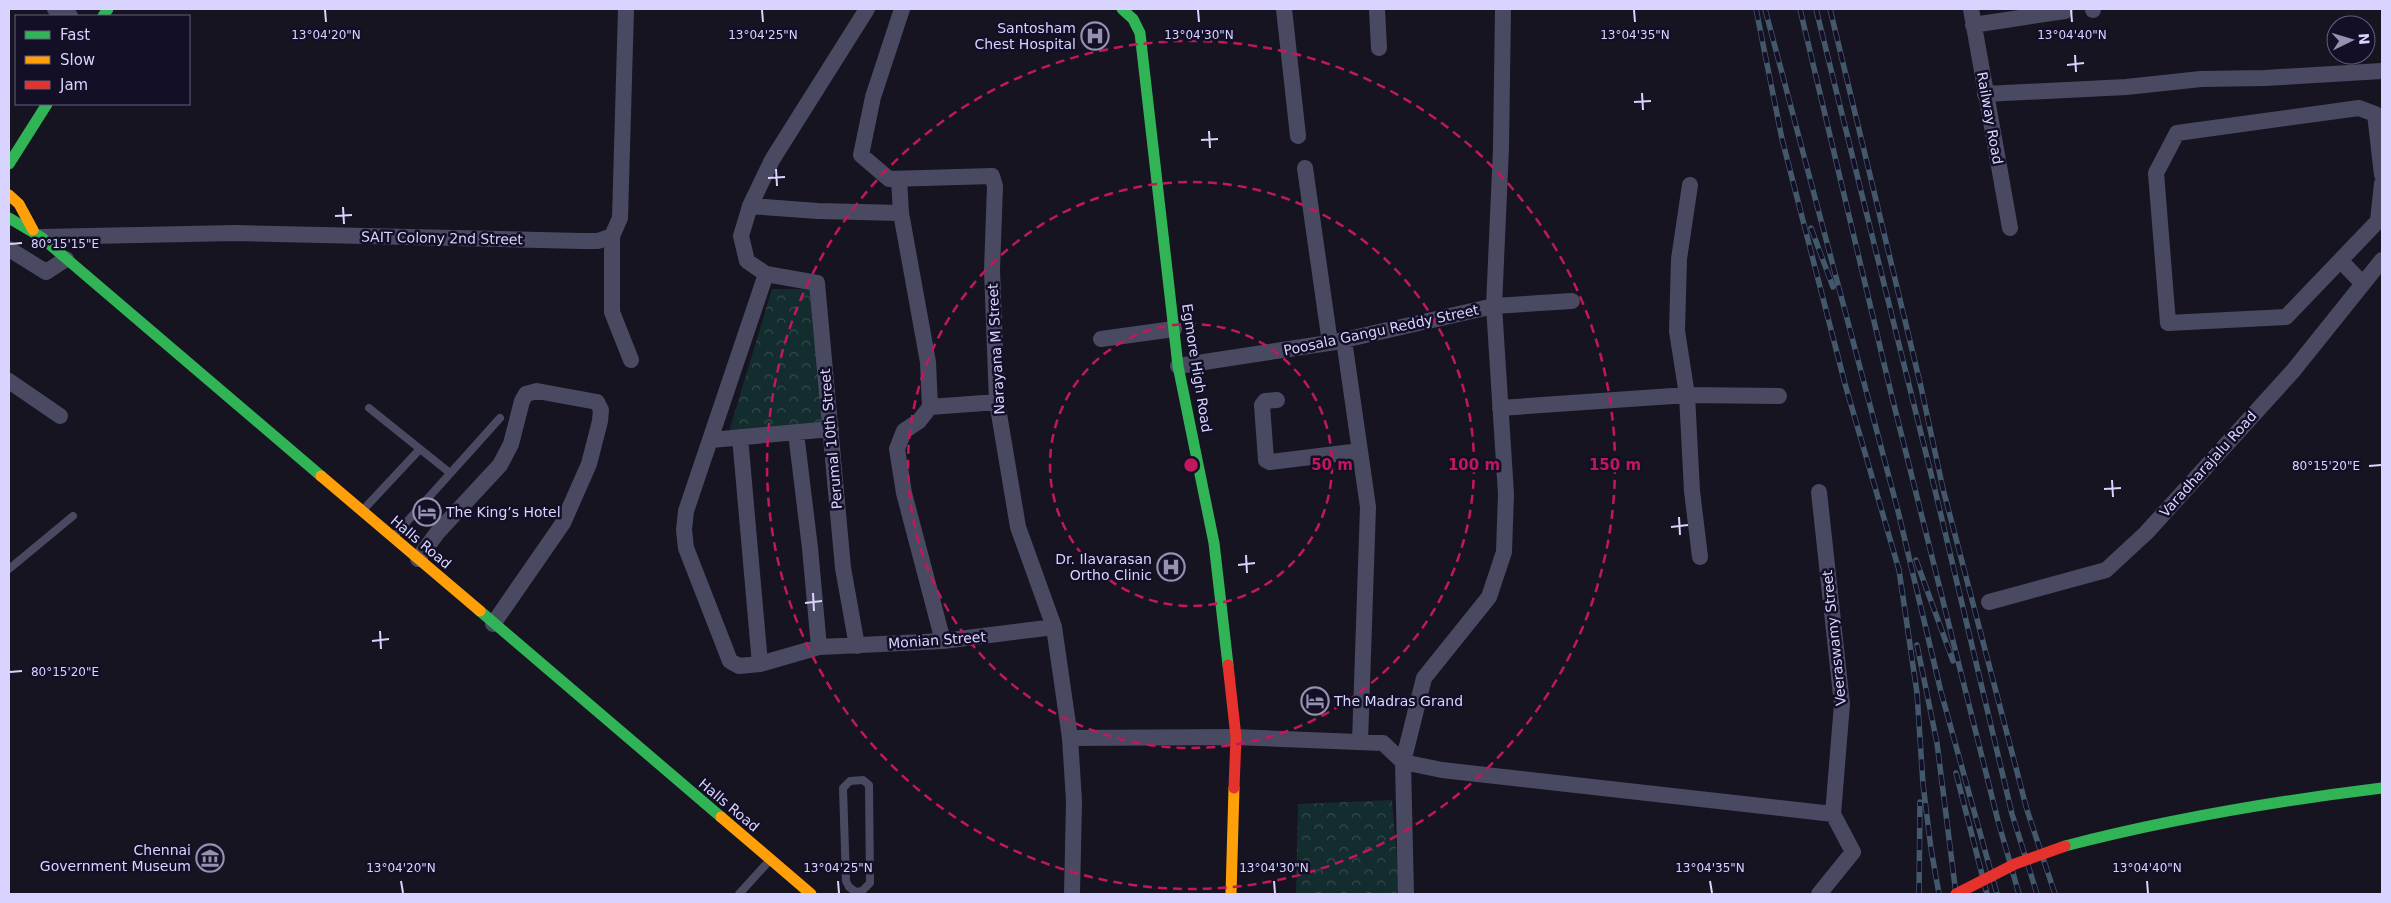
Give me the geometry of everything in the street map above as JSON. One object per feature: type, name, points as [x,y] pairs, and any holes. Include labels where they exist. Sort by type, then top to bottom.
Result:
[{"type":"main road","name":"Egmore High Road","points":[[1122,9],[1133,19],[1140,33],[1178,366],[1214,543],[1236,737],[1231,894]]},
{"type":"main road","points":[[9,164],[46,105]]},
{"type":"main road","points":[[9,195],[19,204],[37,233]]},
{"type":"main road","name":"Halls Road","points":[[9,218],[37,233],[811,894]]},
{"type":"main road","points":[[9,224],[37,233]]},
{"type":"main road","points":[[1956,894],[2015,864],[2065,846],[2124,830],[2207,813],[2308,796],[2382,788]]},
{"type":"street","points":[[55,9],[68,15]]},
{"type":"street","points":[[626,9],[620,218],[612,236],[612,312],[631,360]]},
{"type":"street","points":[[766,274],[748,261],[741,236],[750,206],[772,160],[867,9]]},
{"type":"street","name":"Narayana M Street","points":[[902,9],[873,97],[861,155],[889,179],[992,176],[995,186],[992,270],[997,402],[1018,527],[1054,628],[1070,738],[1074,801],[1072,894]]},
{"type":"street","points":[[1284,9],[1298,136]]},
{"type":"street","points":[[1378,9],[1380,48]]},
{"type":"street","points":[[1406,894],[1403,762],[1424,678],[1489,598],[1504,552],[1506,494],[1494,306],[1501,148],[1503,9]]},
{"type":"street","points":[[1972,17],[2065,11]]},
{"type":"street","name":"Railway Road","points":[[1972,17],[2010,228]]},
{"type":"street","points":[[1985,94],[2126,87],[2201,79],[2266,78],[2382,71]]},
{"type":"street","points":[[2382,175],[2374,114],[2359,108],[2177,133],[2156,173],[2168,323],[2286,317],[2378,221],[2382,183]]},
{"type":"street","points":[[1305,168],[1337,341],[1360,451],[1368,507],[1360,742]]},
{"type":"street","points":[[899,180],[901,213],[928,362],[930,407],[919,421],[904,431],[897,449],[904,493],[943,641]]},
{"type":"street","points":[[1690,185],[1679,259],[1677,331],[1687,395],[1692,491],[1700,558]]},
{"type":"street","points":[[750,206],[818,211],[901,213]]},
{"type":"street","name":"SAIT Colony 2nd Street","points":[[37,233],[235,233],[590,241],[612,236]]},
{"type":"street","points":[[9,249],[46,272],[66,259]]},
{"type":"street","name":"Varadharajalu Road","points":[[1989,602],[2106,570],[2146,533],[2293,371],[2382,260]]},
{"type":"street","points":[[2341,261],[2363,284]]},
{"type":"street","name":"Perumal 10th Street","points":[[766,274],[817,283],[843,568],[856,646]]},
{"type":"street","name":"Monian Street","points":[[766,274],[686,511],[684,530],[686,548],[730,660],[739,666],[760,664],[819,647],[943,641],[1054,628]]},
{"type":"street","name":"Poosala Gangu Reddy Street","points":[[1178,366],[1337,341],[1494,306],[1572,301]]},
{"type":"street","points":[[1101,338],[1174,329]]},
{"type":"street","points":[[9,381],[60,416]]},
{"type":"street","points":[[418,559],[443,525],[500,465],[511,444],[522,401],[526,394],[537,391],[597,402],[601,410],[600,421],[589,464],[563,523],[493,624]]},
{"type":"street","points":[[1500,408],[1687,395],[1779,396]]},
{"type":"street","points":[[1277,400],[1265,401],[1262,406],[1266,460],[1270,462],[1360,451]]},
{"type":"street","points":[[930,407],[997,402]]},
{"type":"street","points":[[711,440],[831,429]]},
{"type":"street","points":[[796,433],[810,548],[819,647]]},
{"type":"street","points":[[740,437],[760,664]]},
{"type":"street","name":"Veeraswamy Street","points":[[1819,492],[1842,704],[1833,814]]},
{"type":"street","points":[[1070,738],[1236,737],[1383,743],[1403,762],[1442,770],[1833,814],[1853,852],[1819,894]]},
{"type":"lane","points":[[369,408],[450,473]]},
{"type":"lane","points":[[393,538],[500,418]]},
{"type":"lane","points":[[362,511],[420,449]]},
{"type":"lane","points":[[9,569],[73,516]]},
{"type":"lane","points":[[850,780],[863,780],[869,785],[870,883],[862,891],[852,893],[846,881],[843,788],[850,780]]},
{"type":"lane","points":[[739,894],[771,860]]},
{"type":"green space","points":[[772,289],[817,289],[828,427],[727,438]]},
{"type":"green space","points":[[1392,800],[1400,894],[1296,894],[1298,804]]},
{"type":"railway","points":[[1756,9],[1782,139],[1845,384],[1899,570],[1917,693],[1923,784],[1939,894]]},
{"type":"railway","points":[[1765,9],[1898,511],[1941,692],[1997,894]]},
{"type":"railway","points":[[1800,9],[1891,393],[1998,821],[2019,894]]},
{"type":"railway","points":[[1816,9],[1935,490],[2012,814],[2037,894]]},
{"type":"railway","points":[[1830,9],[1921,387],[1943,489],[2027,810],[2055,894]]},
{"type":"railway","points":[[1811,228],[1833,287]]},
{"type":"railway","points":[[1916,560],[1953,661]]},
{"type":"railway","points":[[1917,645],[1937,743],[1956,894]]},
{"type":"railway","points":[[1956,773],[1987,894]]},
{"type":"railway","points":[[1919,894],[1920,802]]},
{"type":"traffic: fast","points":[[104,15],[108,9]]},
{"type":"traffic: fast","points":[[1122,9],[1133,19],[1140,33],[1178,366],[1214,543],[1228,665]]},
{"type":"traffic: fast","points":[[9,164],[46,105]]},
{"type":"traffic: fast","points":[[9,218],[41,237],[321,476]]},
{"type":"traffic: fast","points":[[480,611],[721,817]]},
{"type":"traffic: fast","points":[[2065,846],[2143,827],[2222,812],[2382,788]]},
{"type":"traffic: slow","points":[[9,195],[19,204],[33,230]]},
{"type":"traffic: slow","points":[[321,476],[480,611]]},
{"type":"traffic: slow","points":[[1231,894],[1234,788]]},
{"type":"traffic: slow","points":[[721,817],[811,894]]},
{"type":"traffic: jam","points":[[1228,665],[1236,737],[1234,788]]},
{"type":"traffic: jam","points":[[1956,894],[2015,864],[2065,846]]},
{"type":"place","name":"Santosham Chest Hospital","points":[[1095,36]]},
{"type":"place","name":"The King’s Hotel","points":[[427,512]]},
{"type":"place","name":"Dr. Ilavarasan Ortho Clinic","points":[[1171,567]]},
{"type":"place","name":"The Madras Grand","points":[[1315,701]]},
{"type":"place","name":"Chennai Government Museum","points":[[210,858]]}]
